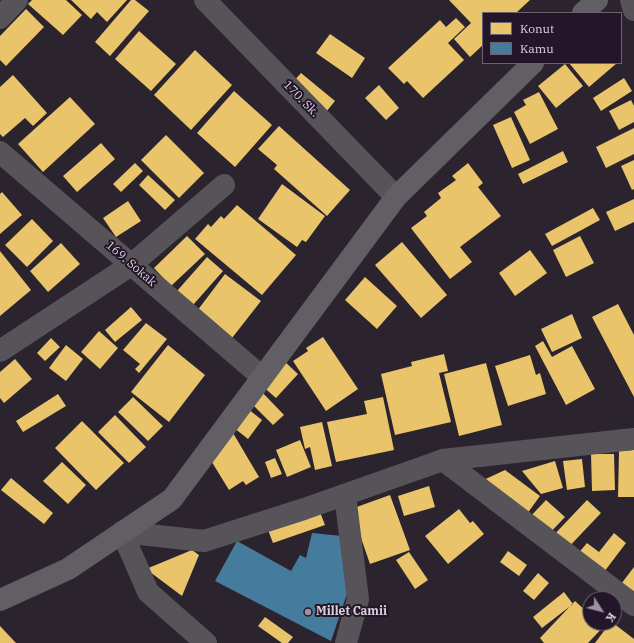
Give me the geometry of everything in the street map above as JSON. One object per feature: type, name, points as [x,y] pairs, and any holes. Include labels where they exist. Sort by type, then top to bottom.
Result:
[{"type":"main road","points":[[584,12],[597,0]]},
{"type":"main road","points":[[0,600],[68,569],[172,500],[262,376],[396,197],[532,64]]},
{"type":"street","points":[[0,18],[17,0]]},
{"type":"street","name":"170. Sk.","points":[[205,0],[396,197]]},
{"type":"street","points":[[631,0],[634,10]]},
{"type":"street","name":"169. Sokak","points":[[0,152],[262,376]]},
{"type":"street","points":[[0,351],[131,265],[224,185]]},
{"type":"street","points":[[206,643],[148,592],[122,532],[204,541],[345,495],[443,460],[634,439]]},
{"type":"street","points":[[443,460],[634,606]]},
{"type":"street","points":[[345,495],[358,600],[346,643]]},
{"type":"building: Konut","points":[[32,0],[66,0],[82,15],[63,35],[28,4]]},
{"type":"building: Konut","points":[[71,0],[127,0],[107,22],[97,12],[91,19]]},
{"type":"building: Konut","points":[[131,0],[135,0],[149,11],[110,56],[95,42]]},
{"type":"building: Konut","points":[[449,0],[530,0],[517,12],[482,12],[482,46],[470,57],[454,39],[471,23]]},
{"type":"building: Konut","points":[[26,9],[44,27],[6,66],[0,60],[0,36]]},
{"type":"building: Konut","points":[[456,18],[465,27],[448,43],[464,60],[423,98],[407,81],[404,84],[388,68],[440,20],[446,27]]},
{"type":"building: Konut","points":[[139,31],[176,64],[151,91],[115,59]]},
{"type":"building: Konut","points":[[330,34],[365,58],[352,78],[316,53]]},
{"type":"building: Konut","points":[[195,50],[232,85],[191,130],[154,95]]},
{"type":"building: Konut","points":[[565,64],[583,86],[556,108],[538,86]]},
{"type":"building: Konut","points":[[570,64],[616,64],[589,87]]},
{"type":"building: Konut","points":[[301,73],[335,101],[326,112],[292,83]]},
{"type":"building: Konut","points":[[13,75],[47,113],[33,126],[25,118],[3,137],[0,134],[0,87]]},
{"type":"building: Konut","points":[[624,78],[632,91],[601,111],[593,98]]},
{"type":"building: Konut","points":[[379,85],[399,108],[386,120],[365,98]]},
{"type":"building: Konut","points":[[234,91],[272,125],[235,167],[197,133]]},
{"type":"building: Konut","points":[[539,92],[558,129],[530,144],[514,112],[526,105],[523,100]]},
{"type":"building: Konut","points":[[70,97],[95,124],[43,172],[18,144]]},
{"type":"building: Konut","points":[[631,100],[634,106],[634,122],[619,130],[609,111]]},
{"type":"building: Konut","points":[[511,117],[530,160],[512,168],[493,125]]},
{"type":"building: Konut","points":[[279,126],[350,190],[327,216],[274,169],[277,165],[258,149]]},
{"type":"building: Konut","points":[[634,128],[634,154],[606,168],[596,147]]},
{"type":"building: Konut","points":[[166,135],[204,173],[179,198],[141,160]]},
{"type":"building: Konut","points":[[101,143],[115,159],[77,192],[63,176]]},
{"type":"building: Konut","points":[[563,151],[568,162],[523,184],[518,174]]},
{"type":"building: Konut","points":[[634,160],[634,189],[632,190],[621,166]]},
{"type":"building: Konut","points":[[135,163],[143,171],[121,192],[113,184]]},
{"type":"building: Konut","points":[[468,163],[483,183],[478,187],[501,216],[460,247],[472,262],[450,279],[411,228],[427,216],[424,212],[441,198],[438,193],[456,180],[452,176]]},
{"type":"building: Konut","points":[[148,175],[175,200],[165,210],[139,185]]},
{"type":"building: Konut","points":[[282,184],[325,216],[306,242],[302,240],[297,247],[258,219]]},
{"type":"building: Konut","points":[[2,192],[22,215],[0,234],[0,194]]},
{"type":"building: Konut","points":[[634,199],[634,222],[615,231],[606,212]]},
{"type":"building: Konut","points":[[128,201],[141,221],[116,237],[103,218]]},
{"type":"building: Konut","points":[[237,205],[296,255],[262,295],[195,239],[208,224],[211,227],[221,216],[224,219]]},
{"type":"building: Konut","points":[[593,208],[600,220],[552,246],[545,234]]},
{"type":"building: Konut","points":[[32,219],[53,241],[27,267],[5,245]]},
{"type":"building: Konut","points":[[187,236],[205,254],[171,286],[154,268]]},
{"type":"building: Konut","points":[[580,236],[594,263],[566,277],[553,250]]},
{"type":"building: Konut","points":[[402,242],[447,295],[421,318],[375,265]]},
{"type":"building: Konut","points":[[61,243],[80,264],[48,292],[30,271]]},
{"type":"building: Konut","points":[[530,250],[547,273],[515,296],[499,273]]},
{"type":"building: Konut","points":[[0,251],[31,290],[0,316]]},
{"type":"building: Konut","points":[[207,257],[223,271],[193,305],[177,291]]},
{"type":"building: Konut","points":[[225,274],[261,301],[232,338],[197,311]]},
{"type":"building: Konut","points":[[365,277],[397,306],[377,329],[345,300]]},
{"type":"building: Konut","points":[[618,304],[634,335],[634,397],[592,317]]},
{"type":"building: Konut","points":[[131,307],[142,320],[115,342],[105,330]]},
{"type":"building: Konut","points":[[572,314],[582,338],[552,352],[541,329]]},
{"type":"building: Konut","points":[[146,323],[167,339],[139,373],[135,369],[140,364],[123,350]]},
{"type":"building: Konut","points":[[99,331],[118,348],[100,369],[81,352]]},
{"type":"building: Konut","points":[[323,337],[358,389],[326,411],[293,361],[308,351],[306,348]]},
{"type":"building: Konut","points":[[51,338],[60,347],[45,361],[37,353]]},
{"type":"building: Konut","points":[[543,341],[552,357],[572,346],[595,389],[566,405],[535,346]]},
{"type":"building: Konut","points":[[66,345],[83,359],[66,381],[49,368]]},
{"type":"building: Konut","points":[[168,345],[205,375],[169,422],[131,392]]},
{"type":"building: Konut","points":[[444,354],[448,371],[439,373],[451,422],[395,435],[381,374],[412,366],[411,362]]},
{"type":"building: Konut","points":[[530,355],[536,375],[540,373],[546,394],[508,406],[495,366]]},
{"type":"building: Konut","points":[[15,359],[32,379],[4,403],[0,398],[0,372]]},
{"type":"building: Konut","points":[[283,360],[298,374],[276,398],[261,385]]},
{"type":"building: Konut","points":[[486,363],[502,425],[459,436],[444,374]]},
{"type":"building: Konut","points":[[261,391],[284,415],[273,425],[250,402]]},
{"type":"building: Konut","points":[[58,394],[66,406],[23,432],[16,421]]},
{"type":"building: Konut","points":[[133,397],[163,426],[148,441],[118,412]]},
{"type":"building: Konut","points":[[383,397],[394,450],[336,462],[327,422],[367,414],[364,401]]},
{"type":"building: Konut","points":[[248,409],[262,420],[248,439],[233,427]]},
{"type":"building: Konut","points":[[115,415],[146,447],[129,463],[98,432]]},
{"type":"building: Konut","points":[[82,421],[124,463],[96,490],[55,448]]},
{"type":"building: Konut","points":[[322,422],[332,466],[315,470],[310,447],[305,449],[300,427]]},
{"type":"building: Konut","points":[[233,433],[259,477],[246,485],[243,481],[229,490],[207,454]]},
{"type":"building: Konut","points":[[300,440],[311,467],[287,477],[276,450]]},
{"type":"building: Konut","points":[[634,450],[634,497],[618,497],[619,451]]},
{"type":"building: Konut","points":[[591,454],[614,454],[615,490],[592,491]]},
{"type":"building: Konut","points":[[275,458],[282,474],[271,478],[265,462]]},
{"type":"building: Konut","points":[[582,459],[585,487],[567,490],[563,461]]},
{"type":"building: Konut","points":[[555,461],[563,488],[541,494],[522,471]]},
{"type":"building: Konut","points":[[62,462],[86,485],[68,504],[43,481]]},
{"type":"building: Konut","points":[[505,470],[540,496],[524,518],[477,483]]},
{"type":"building: Konut","points":[[11,478],[53,513],[44,524],[1,490]]},
{"type":"building: Konut","points":[[429,486],[435,507],[404,516],[398,496]]},
{"type":"building: Konut","points":[[390,495],[410,550],[370,564],[351,509]]},
{"type":"building: Konut","points":[[546,500],[565,517],[546,537],[527,520]]},
{"type":"building: Konut","points":[[587,500],[601,513],[564,552],[550,539]]},
{"type":"building: Konut","points":[[459,509],[470,523],[473,521],[484,534],[448,564],[425,536]]},
{"type":"building: Konut","points":[[320,512],[325,525],[273,543],[268,530]]},
{"type":"building: Konut","points":[[614,533],[626,543],[601,576],[576,556],[587,543],[599,552]]},
{"type":"building: Konut","points":[[192,550],[199,555],[182,596],[146,569]]},
{"type":"building: Konut","points":[[508,551],[527,565],[519,576],[500,562]]},
{"type":"building: Konut","points":[[409,552],[428,580],[415,589],[396,560]]},
{"type":"building: Konut","points":[[634,567],[634,601],[618,588]]},
{"type":"building: Konut","points":[[538,573],[549,583],[534,600],[523,591]]},
{"type":"building: Konut","points":[[564,592],[573,604],[542,628],[533,617]]},
{"type":"building: Konut","points":[[575,601],[582,607],[582,631],[599,631],[588,643],[544,643],[540,638]]},
{"type":"building: Konut","points":[[265,617],[293,637],[288,643],[282,643],[258,626]]},
{"type":"building: Konut","points":[[0,626],[16,643],[0,643]]},
{"type":"building: Konut","points":[[622,630],[634,639],[634,643],[595,643],[604,631]]},
{"type":"building: Kamu","name":"Millet Camii","points":[[312,533],[342,536],[351,582],[331,641],[215,581],[237,541],[291,571],[300,555],[306,558]]},
{"type":"place","name":"Millet Camii","points":[[308,612]]}]
